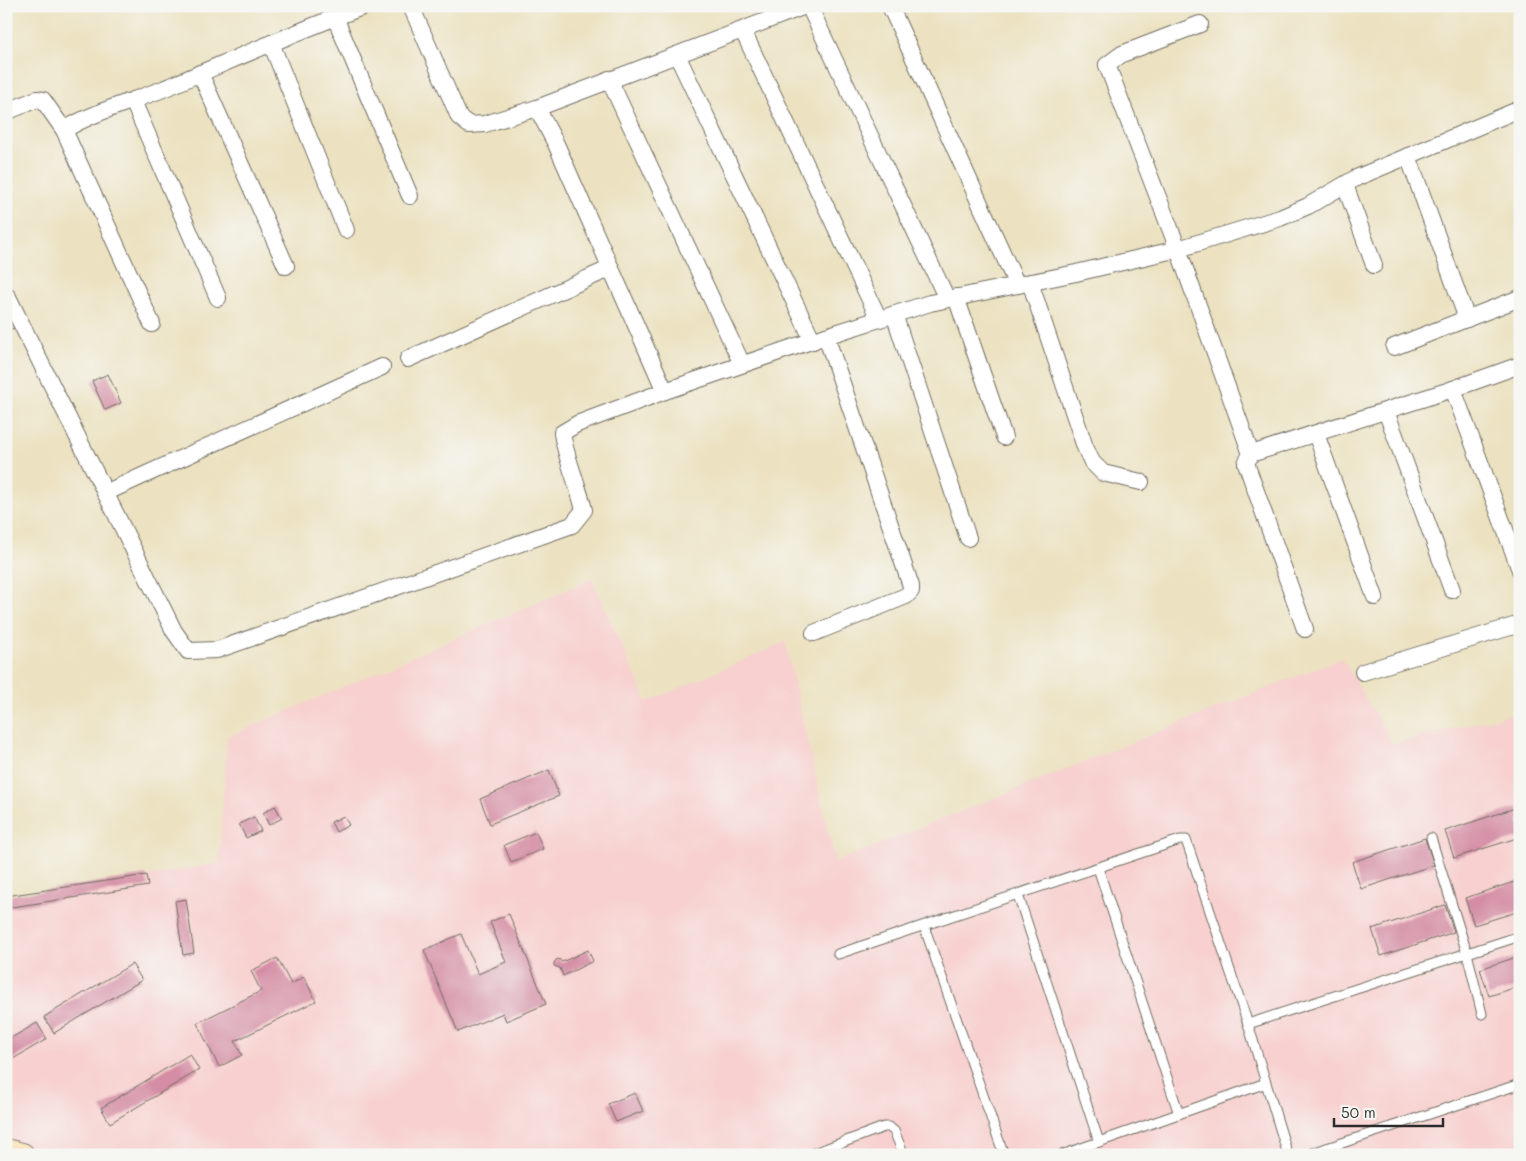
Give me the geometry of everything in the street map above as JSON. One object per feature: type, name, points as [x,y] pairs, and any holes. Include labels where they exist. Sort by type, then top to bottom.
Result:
[{"type":"street","points":[[64,130],[82,120],[365,6]]},
{"type":"street","points":[[410,6],[459,117],[468,125],[485,124],[537,108],[805,6]]},
{"type":"street","points":[[809,6],[952,298],[1004,438]]},
{"type":"street","points":[[890,6],[1023,284],[1092,462],[1103,473],[1141,482]]},
{"type":"street","points":[[335,17],[410,196]]},
{"type":"street","points":[[1200,24],[1122,54],[1107,65],[1178,249],[1251,454]]},
{"type":"street","points":[[743,31],[879,319]]},
{"type":"street","points":[[271,43],[346,230]]},
{"type":"street","points":[[677,55],[819,338],[912,586],[911,591],[906,596],[814,633]]},
{"type":"street","points":[[200,73],[286,266]]},
{"type":"street","points":[[609,80],[742,364]]},
{"type":"street","points":[[6,112],[37,99],[43,100],[48,106],[64,130],[152,324]]},
{"type":"street","points":[[133,101],[218,298]]},
{"type":"street","points":[[537,108],[556,144],[664,391]]},
{"type":"street","points":[[7,296],[174,631],[188,651],[217,650],[572,525],[584,510],[579,488],[563,442],[562,433],[577,424],[742,364],[930,303],[1178,249],[1280,218],[1308,206],[1356,178],[1520,109]]},
{"type":"street","points":[[1408,156],[1467,319]]},
{"type":"street","points":[[1345,185],[1374,265]]},
{"type":"street","points":[[408,360],[610,268]]},
{"type":"street","points":[[1394,347],[1520,298]]},
{"type":"street","points":[[894,314],[968,538]]},
{"type":"street","points":[[105,493],[382,367]]},
{"type":"street","points":[[1305,630],[1246,463],[1251,454],[1519,368]]},
{"type":"street","points":[[1453,389],[1520,570]]},
{"type":"street","points":[[1386,411],[1452,590]]},
{"type":"street","points":[[1316,434],[1375,597]]},
{"type":"street","points":[[1363,672],[1520,624]]},
{"type":"street","points":[[6,1151],[22,1155]]},
{"type":"lane","points":[[1431,838],[1467,953],[1482,1014]]},
{"type":"lane","points":[[838,954],[1180,840],[1186,840],[1248,1024],[1288,1155]]},
{"type":"lane","points":[[1098,868],[1179,1114]]},
{"type":"lane","points":[[1018,895],[1099,1142]]},
{"type":"lane","points":[[924,926],[1004,1155]]},
{"type":"lane","points":[[1248,1024],[1520,936]]},
{"type":"lane","points":[[1062,1155],[1266,1083]]},
{"type":"lane","points":[[1307,1155],[1329,1151],[1520,1084]]},
{"type":"lane","points":[[810,1155],[884,1127],[889,1127],[894,1131],[904,1155]]},
{"type":"shaded area","points":[[592,579],[647,702],[785,642],[835,862],[1342,658],[1393,744],[1520,712],[1520,1155],[6,1155],[6,901],[219,863],[227,737]]},
{"type":"building","points":[[6,304],[17,327],[6,331]]},
{"type":"building","points":[[108,374],[121,403],[105,410],[92,381]]},
{"type":"building","points":[[549,770],[559,796],[490,824],[480,799]]},
{"type":"building","points":[[275,806],[282,818],[269,825],[263,813]]},
{"type":"building","points":[[1518,807],[1520,837],[1454,858],[1445,831]]},
{"type":"building","points":[[344,816],[349,825],[336,832],[331,822]]},
{"type":"building","points":[[254,817],[261,831],[246,838],[239,824]]},
{"type":"building","points":[[536,832],[543,849],[511,862],[504,845]]},
{"type":"building","points":[[1425,838],[1434,865],[1361,889],[1352,862]]},
{"type":"building","points":[[146,875],[148,886],[6,908],[6,896]]},
{"type":"building","points":[[1520,880],[1520,911],[1474,925],[1465,898]]},
{"type":"building","points":[[186,899],[194,953],[183,955],[175,901]]},
{"type":"building","points":[[1445,905],[1454,932],[1381,956],[1372,929]]},
{"type":"building","points":[[509,914],[546,1004],[506,1021],[503,1013],[458,1032],[424,950],[461,934],[478,974],[506,962],[490,922]]},
{"type":"building","points":[[588,950],[593,961],[563,976],[560,968],[554,966],[556,960],[559,959],[562,962]]},
{"type":"building","points":[[1520,956],[1520,986],[1489,996],[1480,969]]},
{"type":"building","points":[[277,958],[291,984],[304,977],[316,1001],[235,1041],[242,1055],[219,1067],[197,1023],[261,991],[251,971]]},
{"type":"building","points":[[132,964],[142,980],[54,1033],[44,1017]]},
{"type":"building","points":[[37,1023],[47,1039],[6,1063],[6,1041]]},
{"type":"building","points":[[190,1054],[199,1070],[110,1123],[101,1108]]},
{"type":"building","points":[[635,1093],[643,1111],[616,1122],[608,1104]]}]
